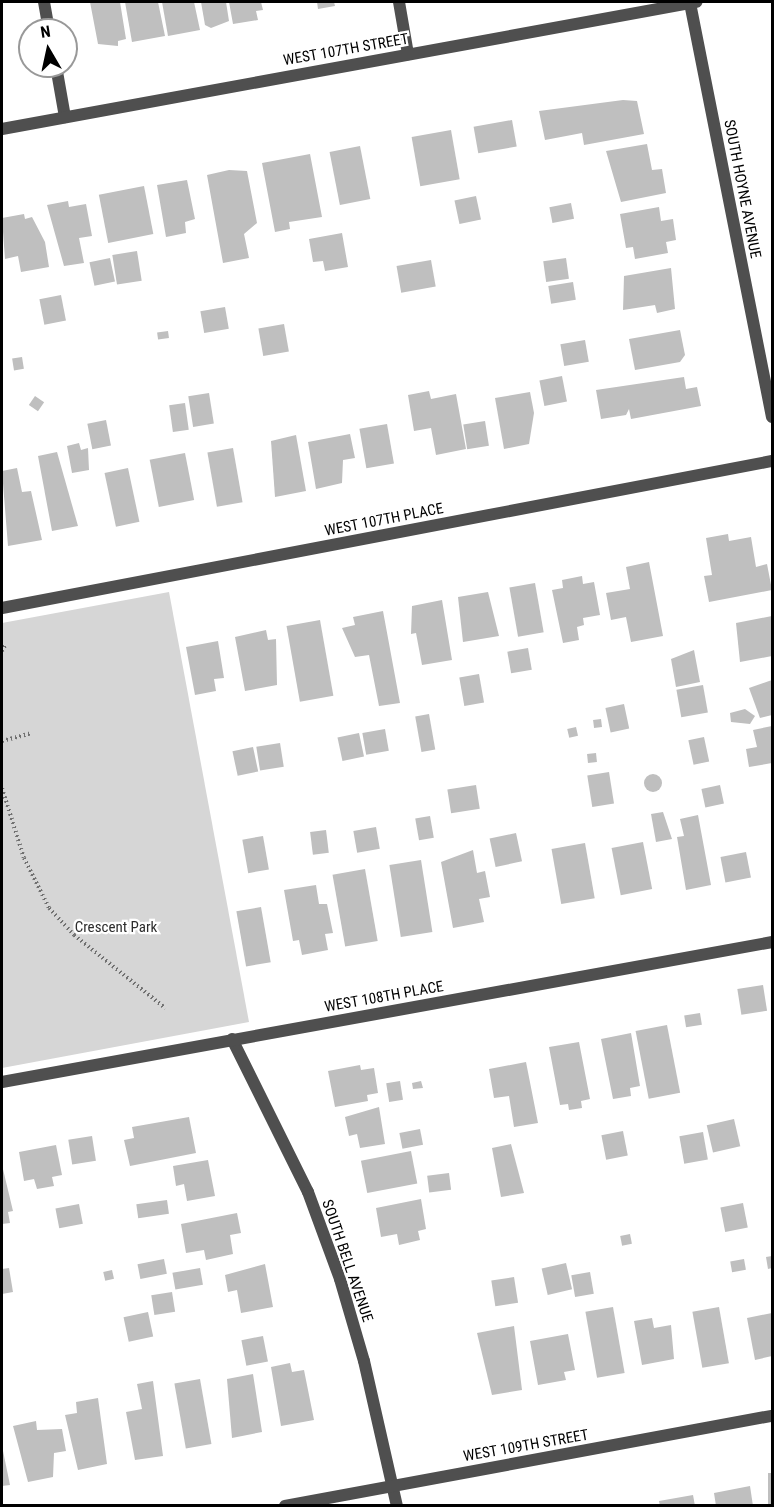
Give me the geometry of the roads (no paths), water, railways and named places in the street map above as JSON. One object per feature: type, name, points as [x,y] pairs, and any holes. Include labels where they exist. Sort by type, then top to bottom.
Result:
[{"type":"street","points":[[44,2],[47,18]]},
{"type":"street","points":[[399,2],[408,54]]},
{"type":"street","name":"WEST 107TH STREET","points":[[2,129],[693,2]]},
{"type":"street","name":"SOUTH HOYNE AVENUE","points":[[693,2],[772,417]]},
{"type":"street","points":[[58,78],[65,117]]},
{"type":"street","name":"WEST 107TH PLACE","points":[[2,608],[772,461]]},
{"type":"street","name":"WEST 108TH PLACE","points":[[2,1082],[772,942]]},
{"type":"street","name":"SOUTH BELL AVENUE","points":[[232,1039],[308,1192],[340,1279],[397,1506]]},
{"type":"street","name":"WEST 109TH STREET","points":[[285,1506],[772,1416]]},
{"type":"park label","name":"Crescent Park","points":[[116,928]]}]
